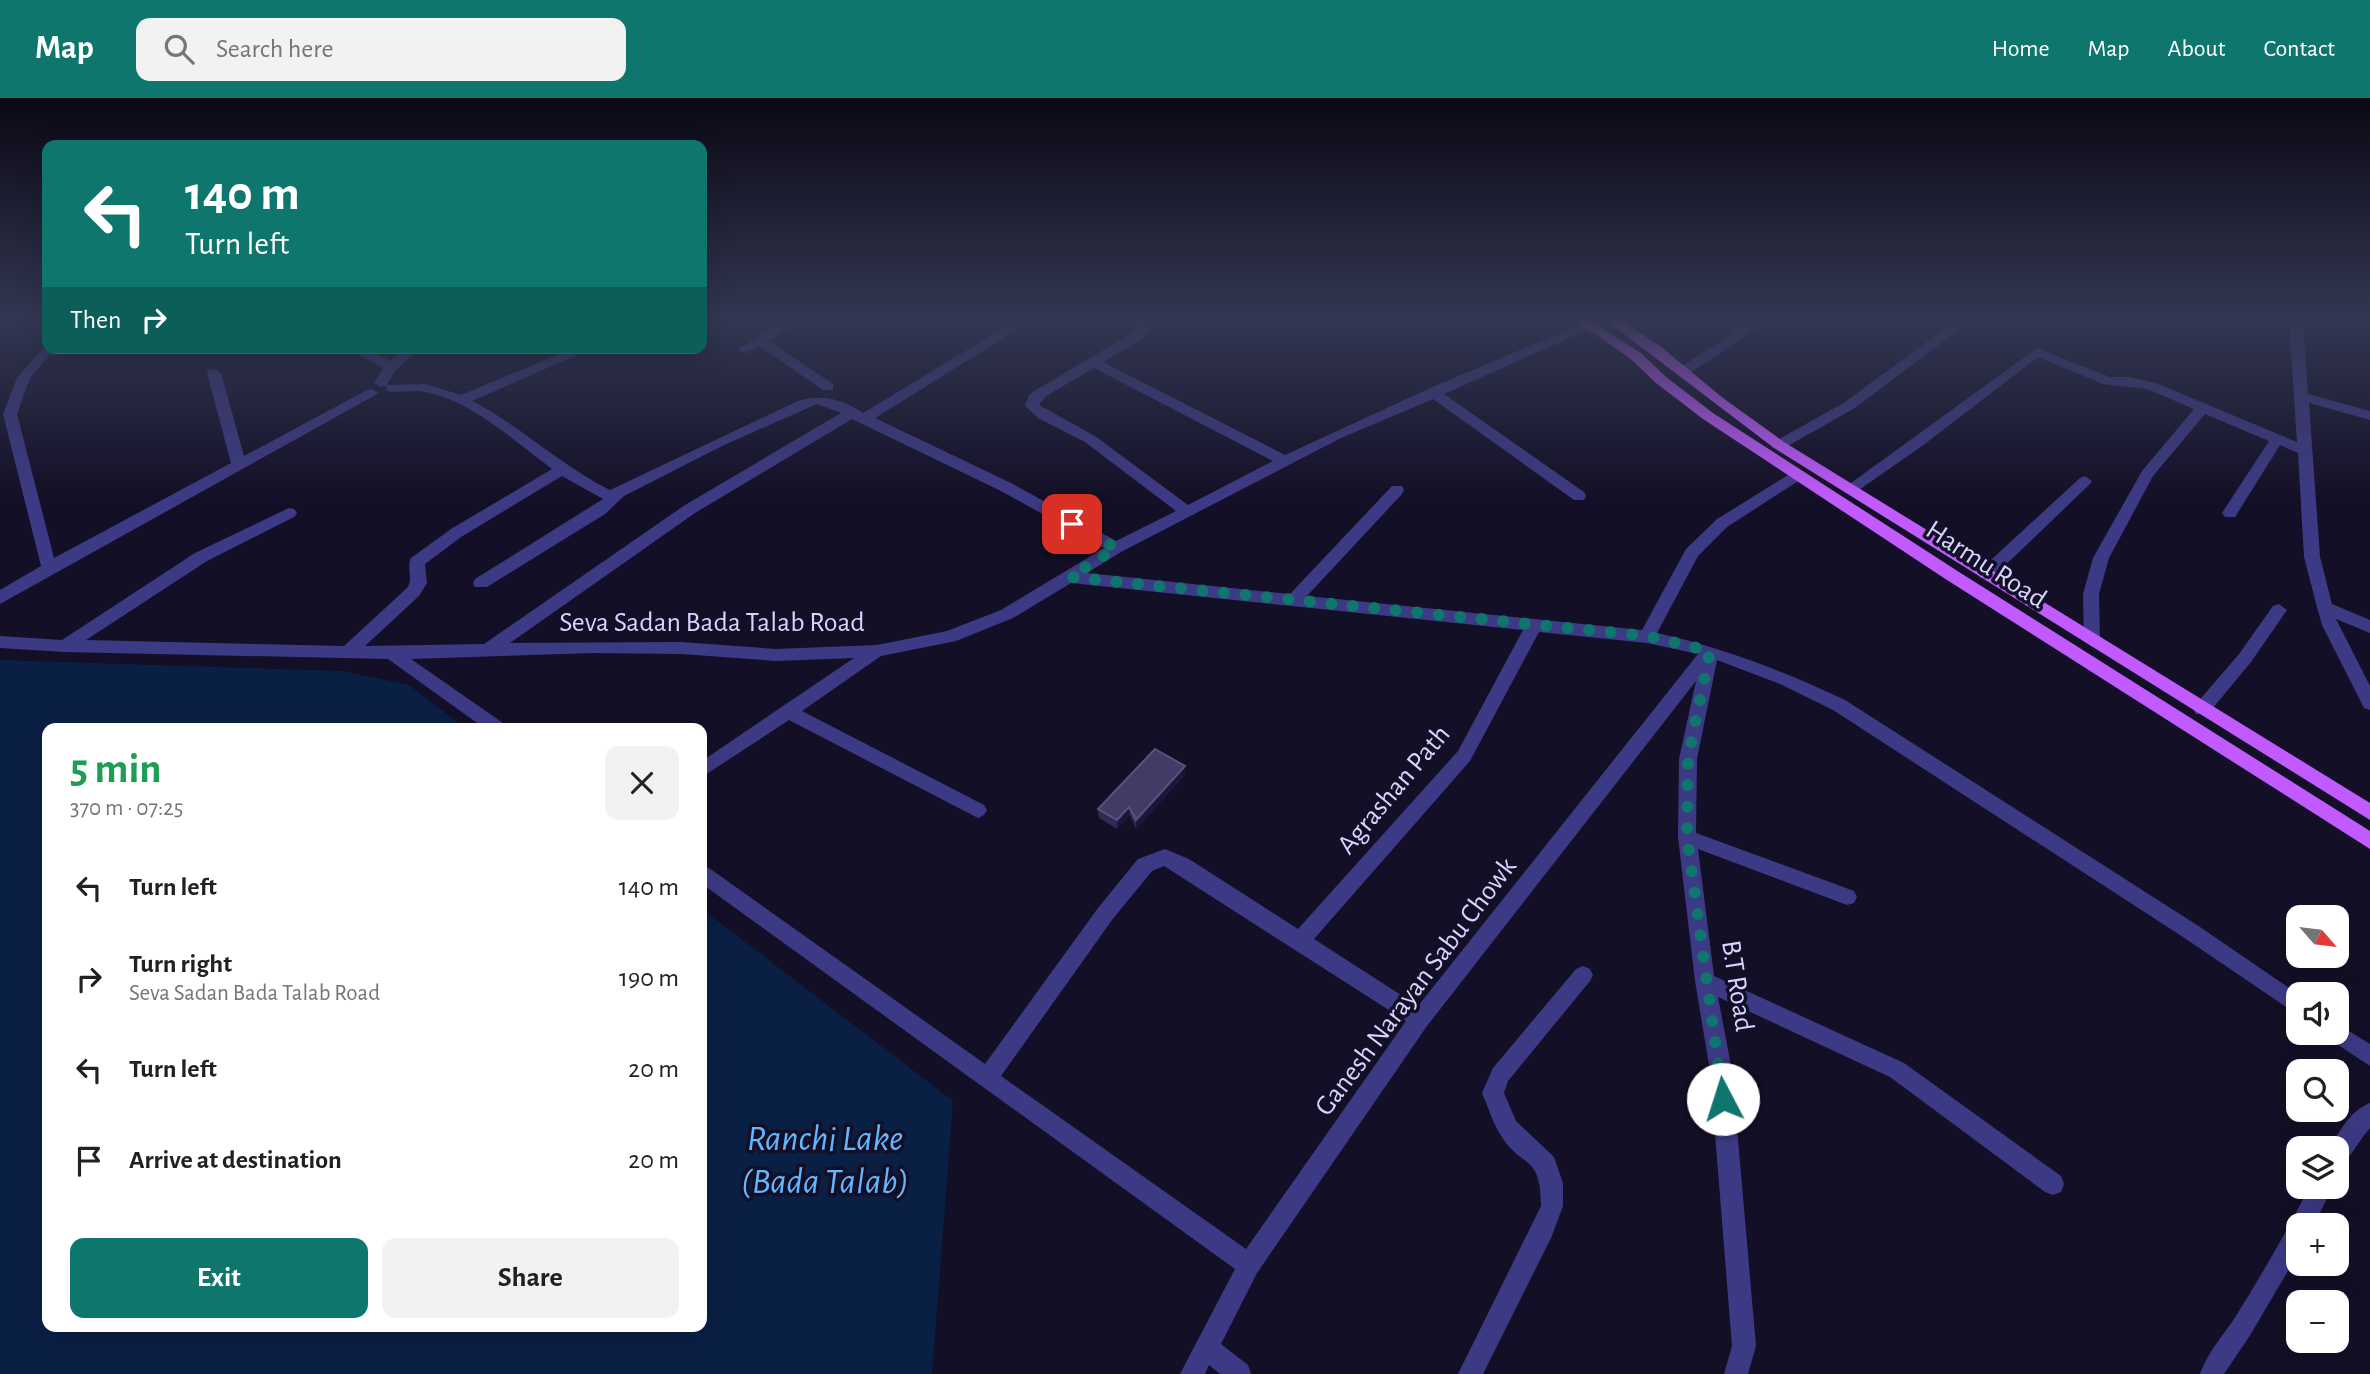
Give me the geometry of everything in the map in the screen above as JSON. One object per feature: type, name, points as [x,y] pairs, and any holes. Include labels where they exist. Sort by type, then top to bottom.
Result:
[{"type":"main road","name":"Harmu Road","points":[[1662,381],[1708,416],[1798,475],[2370,841]]},
{"type":"main road","name":"Harmu Road","points":[[1695,381],[1718,401],[1779,445],[2370,812]]},
{"type":"street","points":[[21,381],[14,391],[10,414],[48,568]]},
{"type":"street","points":[[216,381],[239,465]]},
{"type":"street","points":[[381,388],[385,381]]},
{"type":"street","points":[[459,401],[508,381]]},
{"type":"street","points":[[819,381],[828,387]]},
{"type":"street","points":[[488,650],[690,509],[920,381]]},
{"type":"street","points":[[1062,381],[1034,398],[1032,406],[1043,415],[1090,439],[1185,510]]},
{"type":"street","points":[[1129,381],[1284,461]]},
{"type":"street","name":"Seva Sadan Bada Talab Road","points":[[0,642],[65,646],[391,653],[681,648],[776,655],[877,651],[950,637],[1007,614],[1185,510],[1384,412],[1461,381]]},
{"type":"street","points":[[1779,445],[1850,405],[1883,381]]},
{"type":"street","points":[[1851,488],[1999,381]]},
{"type":"street","points":[[2106,381],[2138,382],[2304,450]]},
{"type":"street","points":[[2298,381],[2312,557],[2330,625],[2370,703]]},
{"type":"street","points":[[0,598],[48,568],[381,388],[429,389],[459,401],[598,491],[609,495],[618,494]]},
{"type":"street","points":[[1433,393],[1579,496]]},
{"type":"street","points":[[2299,396],[2370,416]]},
{"type":"street","points":[[481,583],[600,510],[618,494],[719,442],[817,400],[827,401],[859,415],[1006,487],[1116,548]]},
{"type":"street","points":[[2092,641],[2091,594],[2101,558],[2147,474],[2202,408]]},
{"type":"street","points":[[2230,513],[2277,439]]},
{"type":"street","points":[[348,652],[413,592],[419,583],[417,562],[456,533],[563,469]]},
{"type":"street","points":[[1647,636],[1692,553],[1722,523],[1798,475]]},
{"type":"street","points":[[1986,574],[2085,481]]},
{"type":"street","points":[[1294,600],[1397,490]]},
{"type":"street","points":[[65,646],[201,557],[289,513]]},
{"type":"street","points":[[1070,577],[1647,636],[1710,651],[1786,679],[1839,705],[2193,933],[2286,998]]},
{"type":"street","points":[[2325,607],[2370,627]]},
{"type":"street","points":[[2202,709],[2245,658],[2279,610]]},
{"type":"street","name":"Agrashan Path","points":[[1300,942],[1464,756],[1534,625]]},
{"type":"street","points":[[707,767],[877,651]]},
{"type":"street","name":"B.T Road","points":[[1710,651],[1688,758],[1687,837],[1705,981],[1721,1071],[1744,1346],[1736,1374]]},
{"type":"street","name":"Ganesh Narayan Sabu Chowk","points":[[1192,1374],[1249,1265],[1420,1019],[1710,651]]},
{"type":"street","points":[[391,653],[490,723]]},
{"type":"street","points":[[788,711],[978,810]]},
{"type":"street","points":[[1687,837],[1847,897]]},
{"type":"street","points":[[987,1078],[1105,914],[1145,865],[1165,857],[1182,865],[1420,1019]]},
{"type":"street","points":[[707,878],[1249,1265]]},
{"type":"street","points":[[1470,1374],[1543,1230],[1552,1206],[1552,1183],[1546,1165],[1508,1128],[1493,1093],[1500,1075],[1583,975]]},
{"type":"street","points":[[1705,981],[1897,1070],[2053,1184]]},
{"type":"street","points":[[2349,1041],[2370,1056]]},
{"type":"street","points":[[2347,1136],[2370,1113]]},
{"type":"street","points":[[2212,1374],[2217,1360],[2241,1329],[2286,1252]]},
{"type":"street","points":[[1207,1348],[1239,1374]]},
{"type":"water","name":"Ranchi Lake (Bada Talab)","points":[[0,660],[343,671],[409,685],[458,723],[42,723],[42,1332],[707,1332],[707,913],[953,1101],[932,1374],[0,1374]]},
{"type":"building","points":[[1155,749],[1185,766],[1136,820],[1129,807],[1117,820],[1098,809]]},
{"type":"route","points":[[1072,524],[1116,548],[1070,577],[1647,636],[1710,651],[1688,758],[1687,837],[1723,1099]]}]
